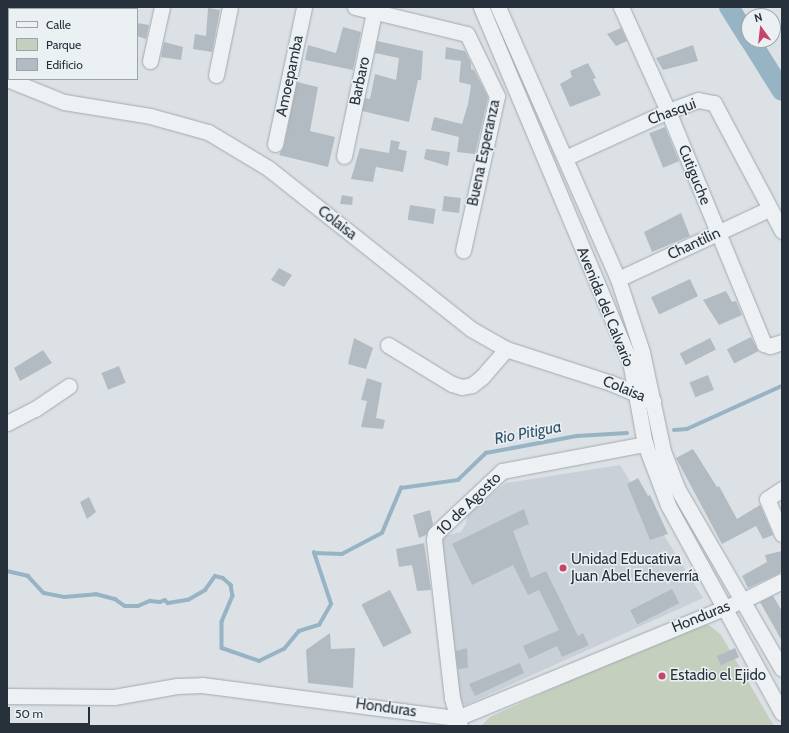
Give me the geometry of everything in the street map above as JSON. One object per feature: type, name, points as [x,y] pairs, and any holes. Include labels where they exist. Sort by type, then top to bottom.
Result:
[{"type":"street","points":[[150,61],[162,7]]},
{"type":"street","points":[[216,75],[230,7]]},
{"type":"street","name":"Amoepamba","points":[[276,144],[304,7]]},
{"type":"street","points":[[355,7],[375,9],[467,34],[508,28]]},
{"type":"street","name":"Avenida del Calvario","points":[[481,7],[630,361],[645,444],[668,505],[782,712]]},
{"type":"street","name":"Avenida del Calvario","points":[[498,7],[618,279],[642,352],[662,451],[676,488],[744,600],[782,669]]},
{"type":"street","name":"Cutiguche","points":[[620,7],[668,111],[764,344],[770,346],[782,342]]},
{"type":"street","name":"Barbaro","points":[[344,156],[375,9]]},
{"type":"street","name":"Buena Esperanza","points":[[463,250],[498,96],[467,34]]},
{"type":"street","name":"Colaisa","points":[[9,80],[64,102],[150,116],[208,132],[268,168],[471,329],[506,349],[611,383],[653,401]]},
{"type":"street","name":"Chasqui","points":[[565,158],[668,111],[698,100],[714,103],[782,231]]},
{"type":"street","name":"Chantilin","points":[[618,279],[769,209]]},
{"type":"street","points":[[388,345],[452,384],[462,386],[472,385],[482,377],[506,349]]},
{"type":"street","points":[[7,424],[35,410],[69,386]]},
{"type":"street","name":"10 de Agosto","points":[[459,722],[452,698],[434,540],[435,534],[502,471],[645,444]]},
{"type":"street","points":[[782,488],[767,499],[782,534]]},
{"type":"street","name":"Honduras","points":[[7,696],[114,697],[178,686],[202,685],[459,722],[724,607],[744,600],[782,581]]},
{"type":"shaded area","name":"Unidad Educativa Juan Abel Echeverría","points":[[620,465],[703,598],[466,705],[457,702],[439,537],[461,532],[466,524],[468,512],[506,483]]},
{"type":"green space","name":"Estadio el Ejido","points":[[696,623],[709,625],[721,635],[774,726],[481,726],[490,717]]},
{"type":"building","points":[[208,8],[220,10],[212,52],[193,49],[195,34],[206,36]]},
{"type":"building","points":[[138,23],[149,25],[146,39],[138,36]]},
{"type":"building","points":[[343,27],[361,32],[353,70],[305,60],[308,45],[336,53]]},
{"type":"building","points":[[621,28],[627,41],[616,46],[607,34]]},
{"type":"building","points":[[377,41],[423,51],[421,80],[418,80],[409,122],[362,111],[365,98],[370,99],[375,74],[396,80],[399,58],[375,53]]},
{"type":"building","points":[[164,42],[183,47],[181,60],[161,57]]},
{"type":"building","points":[[693,45],[698,61],[663,70],[656,58]]},
{"type":"building","points":[[446,47],[465,51],[471,63],[471,69],[474,70],[488,97],[475,154],[457,152],[459,137],[431,130],[434,117],[462,124],[468,104],[471,85],[459,82],[461,61],[445,59]]},
{"type":"building","points":[[588,63],[596,78],[593,79],[601,95],[570,107],[560,84],[572,77],[570,71]]},
{"type":"building","points":[[297,82],[318,87],[310,131],[335,137],[328,167],[279,155],[284,146]]},
{"type":"building","points":[[665,127],[679,161],[663,168],[649,133]]},
{"type":"building","points":[[391,140],[400,142],[398,149],[407,151],[403,172],[376,167],[373,182],[351,179],[360,148],[389,153]]},
{"type":"building","points":[[426,149],[450,152],[448,166],[424,159]]},
{"type":"building","points":[[342,195],[353,197],[352,205],[340,204]]},
{"type":"building","points":[[444,196],[461,198],[459,213],[442,211]]},
{"type":"building","points":[[410,205],[436,209],[433,224],[408,220]]},
{"type":"building","points":[[681,213],[690,236],[652,252],[644,232]]},
{"type":"building","points":[[279,268],[292,275],[284,287],[271,280]]},
{"type":"building","points":[[690,279],[698,296],[659,314],[651,297]]},
{"type":"building","points":[[726,291],[732,302],[736,301],[742,315],[719,325],[703,300]]},
{"type":"building","points":[[751,337],[758,351],[734,364],[727,349]]},
{"type":"building","points":[[354,338],[373,348],[366,369],[348,364]]},
{"type":"building","points":[[710,338],[716,350],[686,365],[680,353]]},
{"type":"building","points":[[43,350],[52,363],[20,381],[14,368]]},
{"type":"building","points":[[119,366],[126,383],[108,390],[101,373]]},
{"type":"building","points":[[708,375],[714,390],[695,397],[689,382]]},
{"type":"building","points":[[367,378],[382,383],[376,418],[385,420],[383,429],[361,427],[367,401],[361,400]]},
{"type":"building","points":[[693,449],[717,487],[719,486],[737,519],[760,505],[773,535],[763,539],[756,526],[722,544],[676,458]]},
{"type":"building","points":[[638,478],[648,496],[650,495],[668,534],[650,540],[627,484]]},
{"type":"building","points":[[89,497],[96,512],[87,519],[80,502]]},
{"type":"building","points":[[524,509],[529,524],[513,531],[531,578],[546,571],[578,636],[583,633],[589,645],[562,657],[557,646],[529,659],[523,646],[559,630],[539,590],[528,595],[513,565],[472,585],[452,544]]},
{"type":"building","points":[[430,510],[433,524],[426,535],[419,538],[413,515]]},
{"type":"building","points":[[424,543],[431,590],[417,591],[412,565],[399,567],[396,549]]},
{"type":"building","points":[[782,551],[782,572],[748,588],[742,576],[767,562],[765,555]]},
{"type":"building","points":[[672,589],[679,603],[637,625],[630,610]]},
{"type":"building","points":[[390,590],[412,633],[383,647],[361,605]]},
{"type":"building","points":[[773,596],[782,611],[782,641],[760,602]]},
{"type":"building","points":[[330,633],[331,649],[355,648],[353,688],[308,683],[306,650]]},
{"type":"building","points":[[467,648],[468,668],[458,669],[456,651]]},
{"type":"building","points":[[735,648],[739,657],[721,665],[717,656]]},
{"type":"building","points":[[520,663],[524,673],[475,696],[469,684]]},
{"type":"waterway","points":[[729,7],[741,26]]},
{"type":"waterway","points":[[755,48],[782,91]]},
{"type":"waterway","name":"Rio Pitigua","points":[[674,430],[687,429],[782,386]]},
{"type":"waterway","name":"Rio Pitigua","points":[[7,571],[28,576],[44,593],[64,597],[96,594],[115,599],[125,606],[138,606],[150,601],[160,602],[165,600],[168,603],[188,600],[205,590],[215,576],[223,578],[231,585],[233,596],[222,622],[222,648],[259,661],[284,649],[299,631],[319,625],[331,604],[314,553],[342,554],[382,533],[401,488],[458,480],[486,453],[577,436],[627,433]]},
{"type":"place","name":"Unidad Educativa Juan Abel Echeverría","points":[[563,568]]},
{"type":"place","name":"Estadio el Ejido","points":[[662,676]]}]
